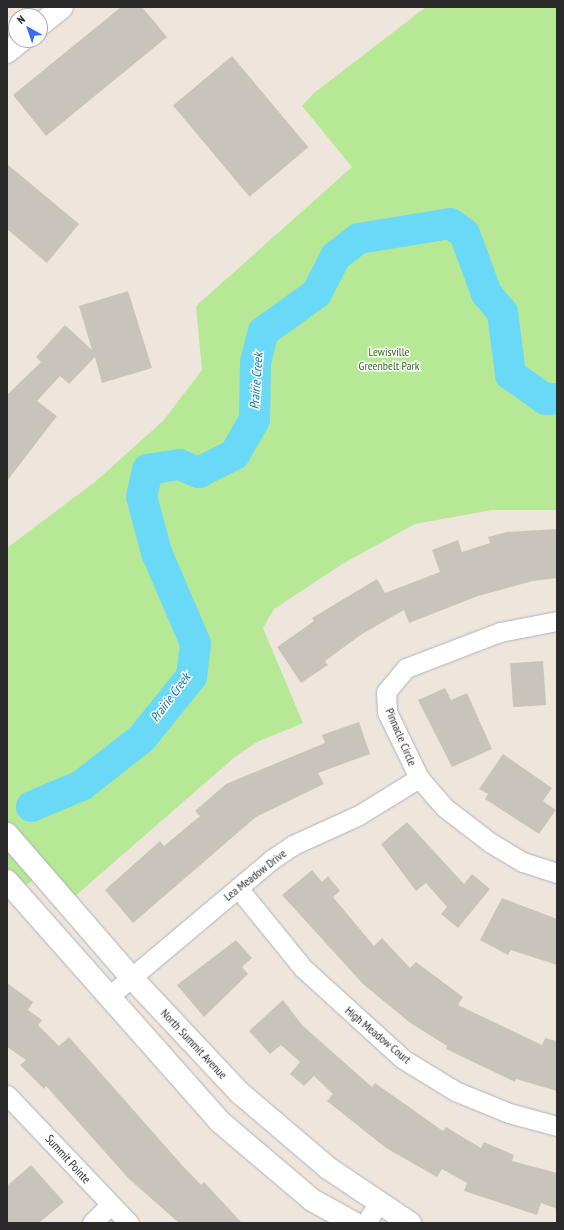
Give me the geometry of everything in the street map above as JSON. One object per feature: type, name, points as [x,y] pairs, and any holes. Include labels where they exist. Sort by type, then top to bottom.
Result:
[{"type":"main road","points":[[48,18],[62,7]]},
{"type":"main road","name":"North Summit Avenue","points":[[7,834],[131,977],[246,1098],[378,1204],[410,1223]]},
{"type":"main road","points":[[7,881],[108,997],[219,1120],[249,1149],[312,1200],[354,1223]]},
{"type":"street","name":"Pinnacle Circle","points":[[557,621],[507,630],[406,668],[386,692],[387,712],[419,778],[444,807],[490,843],[523,862],[557,873]]},
{"type":"street","name":"Lea Meadow Drive","points":[[108,997],[238,888],[293,845],[359,815],[419,778]]},
{"type":"street","name":"High Meadow Court","points":[[238,888],[303,968],[403,1059],[455,1091],[509,1113],[557,1126]]},
{"type":"street","name":"Summit Pointe","points":[[7,1095],[110,1205],[129,1223]]},
{"type":"street","points":[[366,1223],[378,1204]]},
{"type":"street","points":[[92,1223],[110,1205]]},
{"type":"green space","name":"Lewisville Greenbelt Park","points":[[426,7],[557,7],[557,510],[492,510],[415,524],[344,563],[274,609],[263,628],[303,723],[257,742],[235,757],[74,897],[50,869],[7,898],[7,548],[96,481],[163,421],[202,370],[196,306],[352,167],[302,106],[314,93]]},
{"type":"building","points":[[121,7],[142,7],[167,37],[46,136],[13,95]]},
{"type":"building","points":[[232,56],[308,147],[250,197],[173,105]]},
{"type":"building","points":[[7,164],[79,224],[47,263],[7,229]]},
{"type":"building","points":[[128,291],[152,368],[102,383],[95,357],[69,384],[60,376],[37,401],[57,416],[7,481],[7,395],[41,362],[36,357],[65,325],[92,350],[79,306]]},
{"type":"building","points":[[557,529],[557,578],[533,581],[478,596],[409,623],[404,610],[362,634],[325,661],[328,665],[301,683],[277,647],[314,621],[312,618],[377,579],[385,593],[440,572],[432,550],[458,540],[462,552],[490,543],[488,537],[507,532]]},
{"type":"building","points":[[543,661],[546,705],[513,707],[510,663]]},
{"type":"building","points":[[445,688],[451,700],[467,693],[492,749],[452,767],[418,700]]},
{"type":"building","points":[[359,722],[370,754],[318,773],[324,784],[256,817],[133,923],[105,890],[160,841],[164,846],[200,816],[195,811],[226,784],[325,743],[322,735]]},
{"type":"building","points":[[503,754],[552,788],[543,801],[556,810],[539,834],[485,799],[488,794],[479,789]]},
{"type":"building","points":[[407,822],[464,884],[472,874],[490,889],[458,928],[441,914],[447,907],[426,883],[416,891],[381,844]]},
{"type":"building","points":[[312,870],[322,882],[328,876],[340,891],[333,897],[374,946],[382,938],[410,968],[416,962],[463,997],[458,1005],[542,1045],[545,1038],[557,1041],[557,1091],[516,1079],[515,1082],[446,1049],[447,1046],[409,1022],[363,984],[282,895]]},
{"type":"building","points":[[502,898],[557,919],[557,965],[511,950],[508,955],[480,940]]},
{"type":"building","points":[[236,940],[252,958],[242,967],[248,974],[204,1017],[177,985]]},
{"type":"building","points":[[7,983],[33,1002],[28,1010],[42,1020],[38,1025],[59,1046],[69,1037],[181,1164],[201,1185],[204,1182],[242,1223],[179,1223],[129,1179],[46,1086],[44,1089],[20,1065],[26,1060],[7,1047]]},
{"type":"building","points":[[283,1000],[302,1025],[372,1087],[375,1083],[443,1131],[446,1127],[481,1148],[484,1142],[514,1155],[512,1161],[557,1173],[557,1209],[541,1203],[537,1215],[464,1191],[467,1183],[442,1169],[437,1177],[386,1148],[327,1101],[333,1094],[314,1076],[304,1086],[290,1074],[300,1062],[281,1045],[270,1054],[249,1031]]},
{"type":"building","points":[[31,1165],[64,1202],[39,1223],[7,1223],[7,1186]]},
{"type":"waterway","name":"Prairie Creek","points":[[31,806],[81,785],[141,738],[191,676],[195,643],[156,552],[141,496],[147,469],[179,464],[198,472],[234,454],[254,419],[255,362],[263,331],[316,293],[335,256],[358,238],[450,223],[464,233],[486,293],[502,312],[510,374],[545,399],[557,398]]}]
